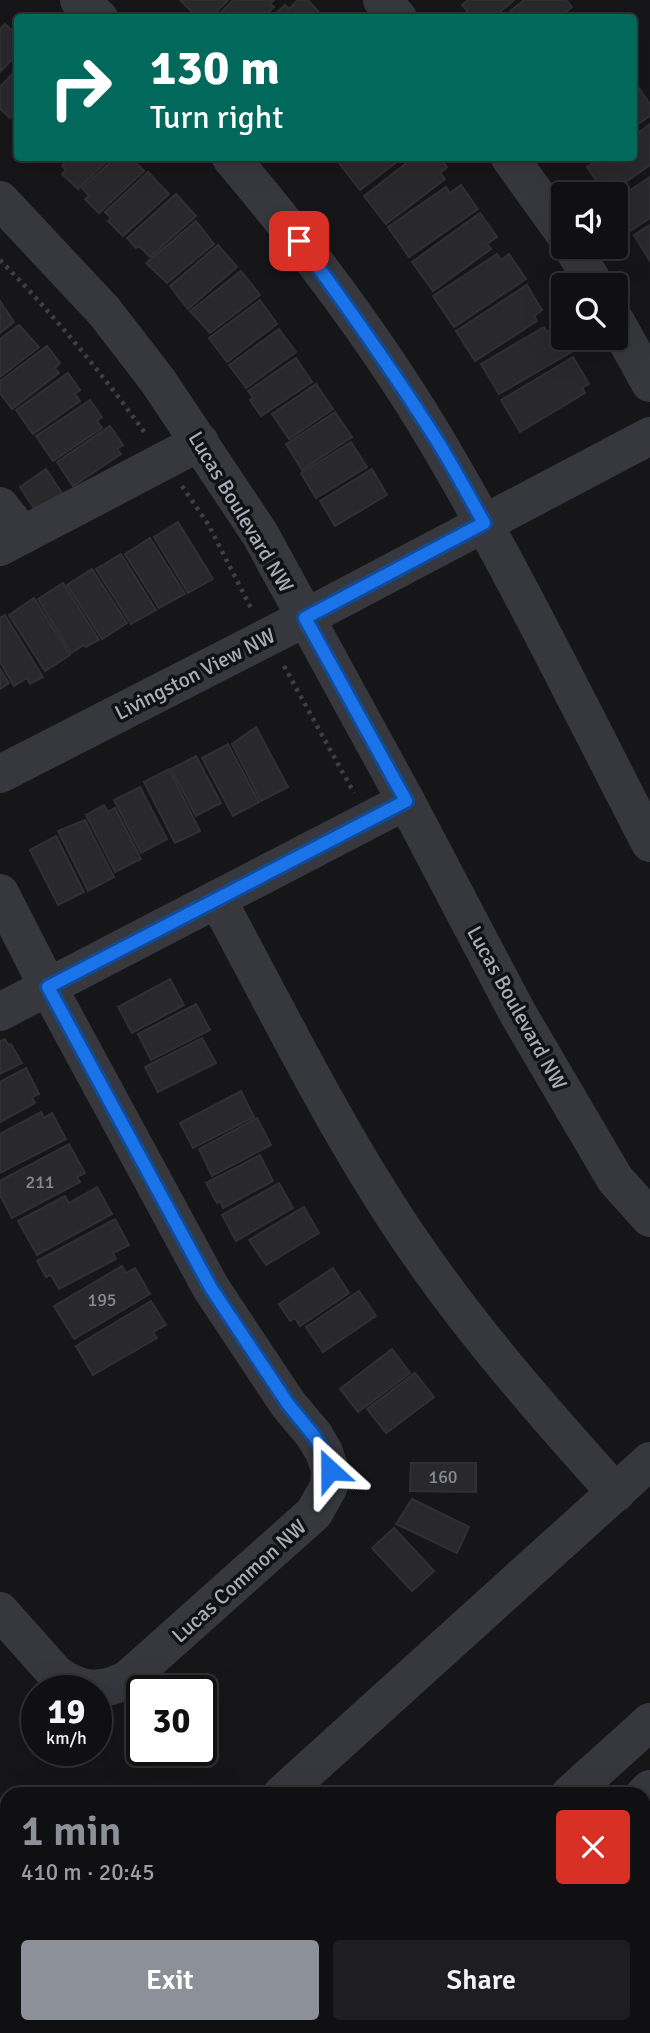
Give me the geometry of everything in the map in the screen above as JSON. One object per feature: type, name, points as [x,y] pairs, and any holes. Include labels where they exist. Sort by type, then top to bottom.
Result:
[{"type":"street","points":[[79,0],[95,14]]},
{"type":"street","points":[[382,0],[394,14]]},
{"type":"street","points":[[234,161],[285,222],[369,336],[438,442],[484,523],[650,843]]},
{"type":"street","points":[[512,161],[551,215]]},
{"type":"street","name":"Lucas Boulevard NW","points":[[0,200],[104,311],[158,381],[260,534],[406,801],[517,1012],[615,1179],[650,1218]]},
{"type":"street","points":[[628,344],[650,383]]},
{"type":"street","name":"Livingston View NW","points":[[0,774],[305,618],[650,436]]},
{"type":"street","points":[[8,529],[165,461],[200,442]]},
{"type":"street","points":[[0,1012],[406,801]]},
{"type":"street","name":"Lucas Common NW","points":[[0,894],[211,1288],[288,1404],[324,1452],[330,1470],[329,1486],[314,1513],[128,1679],[115,1686],[97,1690],[81,1688],[67,1682],[56,1674],[0,1611]]},
{"type":"street","points":[[217,899],[340,1129],[416,1249],[492,1351],[616,1493]]},
{"type":"street","points":[[290,1787],[650,1461]]},
{"type":"street","points":[[578,1787],[650,1722]]},
{"type":"path","points":[[0,260],[39,299],[121,400],[208,524],[368,821]]},
{"type":"building","points":[[180,0],[228,0],[215,14],[194,14]]},
{"type":"building","points":[[233,0],[274,0],[270,4],[274,7],[267,14],[220,14]]},
{"type":"building","points":[[298,0],[308,0],[320,14],[275,14],[285,5],[289,9]]},
{"type":"building","points":[[468,0],[514,0],[498,14],[470,14],[462,5]]},
{"type":"building","points":[[524,0],[566,0],[572,7],[563,14],[507,14]]},
{"type":"building","points":[[5,24],[14,32],[14,57],[0,72],[0,29]]},
{"type":"building","points":[[14,72],[14,114],[10,118],[0,109],[0,87]]},
{"type":"building","points":[[637,85],[650,104],[650,116],[637,125]]},
{"type":"building","points":[[650,124],[650,165],[626,182],[598,182],[587,167],[596,161],[637,161],[637,134]]},
{"type":"building","points":[[66,161],[107,161],[78,189],[62,174],[66,170],[62,166]]},
{"type":"building","points":[[112,161],[134,161],[144,171],[99,213],[85,199],[89,196],[82,188]]},
{"type":"building","points":[[342,161],[398,161],[360,190],[339,163]]},
{"type":"building","points":[[409,161],[442,161],[447,167],[440,173],[445,179],[386,224],[364,196]]},
{"type":"building","points":[[148,172],[169,194],[123,236],[108,221],[111,218],[105,212]]},
{"type":"building","points":[[650,177],[650,218],[630,231],[628,228],[628,192]]},
{"type":"building","points":[[461,185],[478,209],[409,257],[388,227],[446,187],[450,193]]},
{"type":"building","points":[[176,194],[196,216],[150,257],[127,238]]},
{"type":"building","points":[[480,213],[497,237],[487,244],[491,249],[433,291],[412,262]]},
{"type":"building","points":[[196,221],[214,244],[167,283],[146,263]]},
{"type":"building","points":[[650,225],[650,261],[634,235]]},
{"type":"building","points":[[218,245],[237,267],[188,309],[170,286]]},
{"type":"building","points":[[497,254],[501,260],[509,254],[526,279],[454,327],[433,296]]},
{"type":"building","points":[[241,271],[260,295],[210,333],[190,311]]},
{"type":"building","points":[[527,285],[542,310],[534,316],[537,321],[475,361],[456,331]]},
{"type":"building","points":[[260,300],[277,324],[227,362],[209,338]]},
{"type":"building","points":[[0,301],[14,322],[0,333]]},
{"type":"building","points":[[19,325],[39,347],[0,377],[0,339]]},
{"type":"building","points":[[544,327],[547,332],[551,330],[551,350],[571,352],[499,394],[481,364]]},
{"type":"building","points":[[279,329],[296,352],[246,388],[229,365]]},
{"type":"building","points":[[47,346],[60,363],[55,368],[59,373],[12,409],[0,393],[0,381]]},
{"type":"building","points":[[573,357],[589,384],[582,388],[585,393],[520,432],[501,400]]},
{"type":"building","points":[[296,358],[312,382],[261,416],[250,400],[253,398],[248,391]]},
{"type":"building","points":[[68,373],[80,390],[75,394],[80,401],[33,434],[16,410]]},
{"type":"building","points":[[316,384],[333,409],[289,439],[272,414]]},
{"type":"building","points":[[90,400],[102,417],[97,421],[102,428],[53,461],[36,436]]},
{"type":"building","points":[[335,412],[352,437],[302,470],[286,444]]},
{"type":"building","points":[[110,426],[123,445],[117,449],[121,454],[73,486],[57,462]]},
{"type":"building","points":[[351,442],[367,467],[316,498],[301,473]]},
{"type":"building","points":[[46,469],[62,493],[35,510],[20,487]]},
{"type":"building","points":[[372,469],[387,495],[335,526],[320,501]]},
{"type":"building","points":[[178,522],[213,579],[188,593],[154,537]]},
{"type":"building","points":[[150,538],[185,594],[159,608],[125,554]]},
{"type":"building","points":[[121,554],[156,610],[131,624],[96,569]]},
{"type":"building","points":[[92,569],[127,623],[102,639],[67,585]]},
{"type":"building","points":[[63,583],[99,640],[71,653],[38,599]]},
{"type":"building","points":[[34,598],[70,655],[45,671],[9,615]]},
{"type":"building","points":[[5,615],[43,677],[30,684],[27,678],[14,686],[0,662],[0,618]]},
{"type":"building","points":[[0,669],[9,683],[0,689]]},
{"type":"building","points":[[256,727],[288,787],[261,801],[232,744]]},
{"type":"building","points":[[228,744],[259,802],[233,816],[202,758]]},
{"type":"building","points":[[196,756],[221,803],[196,816],[171,769]]},
{"type":"building","points":[[169,769],[200,831],[175,843],[144,782]]},
{"type":"building","points":[[140,787],[167,839],[141,853],[114,800]]},
{"type":"building","points":[[104,805],[108,812],[115,808],[141,859],[115,872],[86,815]]},
{"type":"building","points":[[85,820],[114,877],[88,891],[58,831]]},
{"type":"building","points":[[56,836],[84,892],[58,905],[30,850]]},
{"type":"building","points":[[170,979],[184,1005],[132,1033],[118,1007]]},
{"type":"building","points":[[196,1004],[210,1030],[151,1060],[138,1034]]},
{"type":"building","points":[[202,1038],[216,1063],[158,1092],[145,1067]]},
{"type":"building","points":[[5,1039],[22,1063],[0,1074],[0,1041]]},
{"type":"building","points":[[26,1068],[39,1094],[32,1097],[35,1103],[0,1122],[0,1082]]},
{"type":"building","points":[[241,1091],[254,1117],[193,1148],[180,1123]]},
{"type":"building","points":[[41,1112],[44,1118],[52,1113],[66,1139],[0,1173],[0,1134]]},
{"type":"building","points":[[257,1118],[271,1145],[212,1176],[199,1149]]},
{"type":"building","points":[[69,1144],[85,1173],[77,1177],[80,1182],[12,1218],[0,1195],[0,1181]]},
{"type":"building","points":[[260,1155],[273,1181],[223,1208],[220,1201],[217,1203],[206,1183]]},
{"type":"building","points":[[279,1183],[293,1208],[236,1241],[222,1215]]},
{"type":"building","points":[[97,1187],[112,1214],[37,1255],[18,1221],[65,1196],[69,1203]]},
{"type":"building","points":[[304,1207],[319,1233],[266,1265],[249,1240]]},
{"type":"building","points":[[115,1219],[129,1245],[113,1253],[116,1259],[59,1289],[51,1275],[46,1277],[37,1261]]},
{"type":"building","points":[[122,1266],[126,1273],[135,1268],[150,1294],[74,1339],[54,1306]]},
{"type":"building","points":[[333,1268],[349,1293],[300,1326],[295,1318],[290,1321],[279,1304]]},
{"type":"building","points":[[359,1291],[376,1316],[323,1352],[306,1327]]},
{"type":"building","points":[[151,1301],[166,1325],[153,1332],[157,1338],[93,1375],[76,1346]]},
{"type":"building","points":[[392,1349],[410,1373],[358,1412],[340,1389]]},
{"type":"building","points":[[415,1373],[434,1397],[386,1433],[367,1409]]},
{"type":"building","points":[[411,1463],[476,1463],[476,1492],[410,1491]]},
{"type":"building","points":[[412,1499],[469,1527],[457,1553],[396,1524]]},
{"type":"building","points":[[394,1528],[434,1571],[412,1591],[372,1548]]},
{"type":"route","points":[[299,241],[369,336],[438,442],[484,523],[305,618],[406,801],[48,987],[211,1288],[288,1404],[314,1436],[324,1452],[330,1470]]}]
